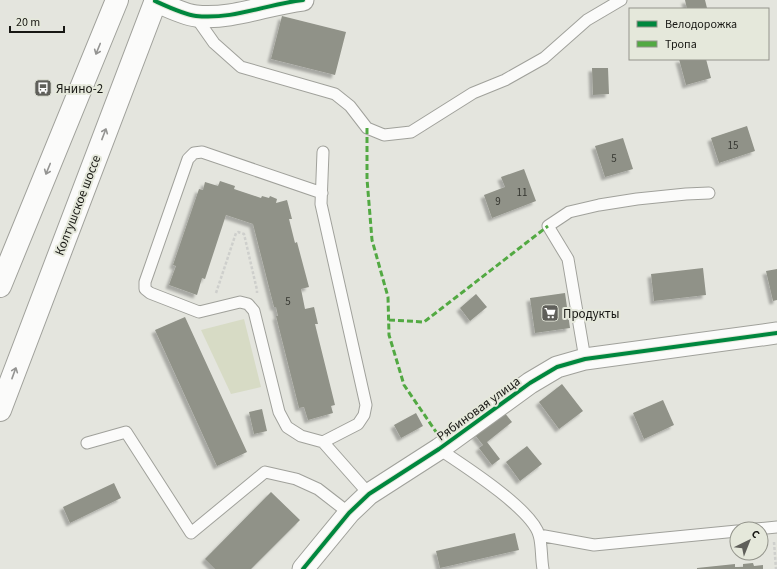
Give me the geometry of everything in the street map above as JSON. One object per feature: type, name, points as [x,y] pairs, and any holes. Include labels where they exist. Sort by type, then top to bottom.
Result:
[{"type":"main road","points":[[0,286],[117,0]]},
{"type":"main road","name":"Колтушское шоссе","points":[[0,410],[155,1]]},
{"type":"street","points":[[155,1],[194,16],[217,17],[303,0]]},
{"type":"street","name":"Рябиновая улица","points":[[303,569],[349,512],[369,494],[439,449],[530,383],[557,367],[585,359],[777,333]]},
{"type":"lane","points":[[194,16],[214,43],[241,67],[334,94],[350,106],[367,128],[384,135],[411,132],[473,93],[505,80],[544,58],[587,20],[620,0]]},
{"type":"lane","points":[[322,193],[202,152],[194,153],[188,159],[145,282],[145,289],[150,293],[199,312],[240,302],[248,304],[254,310],[279,412],[287,427],[301,436],[323,442],[369,494]]},
{"type":"lane","points":[[323,152],[321,204],[366,405],[364,415],[358,424],[323,442]]},
{"type":"lane","points":[[585,359],[568,259],[548,226],[569,212],[599,204],[686,194],[709,194]]},
{"type":"lane","points":[[87,443],[126,432],[191,533],[265,472],[296,479],[318,489],[349,512]]},
{"type":"lane","points":[[439,449],[494,487],[517,507],[533,524],[539,535],[542,569]]},
{"type":"lane","points":[[539,535],[594,545],[729,532]]},
{"type":"path","points":[[211,309],[236,233],[238,232],[244,234],[258,290],[254,310]]},
{"type":"path","points":[[775,527],[776,569]]},
{"type":"green space","points":[[244,319],[261,387],[231,394],[201,330]]},
{"type":"building","points":[[685,0],[705,0],[707,8],[687,8]]},
{"type":"building","points":[[282,16],[346,32],[335,75],[271,59]]},
{"type":"building","points":[[679,60],[706,60],[711,78],[686,85]]},
{"type":"building","points":[[592,68],[608,68],[609,94],[593,95]]},
{"type":"building","points":[[747,126],[755,151],[719,163],[711,138]]},
{"type":"building","points":[[623,138],[633,169],[605,177],[595,146]]},
{"type":"building","points":[[524,169],[536,201],[492,218],[484,195],[505,187],[501,177]]},
{"type":"building","points":[[220,181],[235,186],[234,189],[261,198],[262,196],[269,198],[270,196],[277,199],[276,203],[287,200],[292,219],[289,219],[295,243],[297,242],[309,287],[301,289],[305,309],[314,307],[318,324],[315,324],[335,405],[331,406],[333,413],[308,420],[304,407],[299,408],[276,316],[278,316],[276,307],[274,307],[253,224],[226,215],[205,279],[202,278],[197,295],[169,285],[176,266],[173,265],[199,189],[203,190],[205,182],[218,186]]},
{"type":"building","points":[[703,268],[706,295],[654,301],[651,274]]},
{"type":"building","points":[[777,269],[777,300],[773,301],[766,271]]},
{"type":"building","name":"Продукты","points":[[565,293],[570,328],[535,333],[530,298]]},
{"type":"building","points":[[476,294],[487,307],[470,321],[460,308]]},
{"type":"building","points":[[185,317],[247,452],[217,466],[155,330]]},
{"type":"building","points":[[562,384],[583,411],[559,429],[539,402]]},
{"type":"building","points":[[663,400],[674,425],[644,439],[633,413]]},
{"type":"building","points":[[262,409],[267,431],[254,434],[249,412]]},
{"type":"building","points":[[504,412],[512,422],[487,442],[500,459],[492,465],[479,448],[483,445],[475,435]]},
{"type":"building","points":[[416,413],[423,426],[401,438],[394,425]]},
{"type":"building","points":[[527,446],[542,464],[520,481],[506,462]]},
{"type":"building","points":[[114,483],[121,498],[70,523],[63,507]]},
{"type":"building","points":[[271,492],[300,520],[251,569],[215,569],[205,559]]},
{"type":"building","points":[[515,533],[519,550],[440,568],[436,551]]},
{"type":"building","points":[[753,563],[754,566],[763,565],[763,569],[697,569],[735,564],[735,567],[743,567],[743,564]]},
{"type":"marked path","points":[[367,128],[367,179],[372,240],[388,297],[389,335],[404,385],[445,445]]},
{"type":"marked path","points":[[389,320],[424,322],[548,226]]},
{"type":"cycle path","points":[[155,1],[186,14],[210,17],[237,14],[303,0]]},
{"type":"cycle path","points":[[303,569],[349,513],[369,494],[439,449],[530,383],[557,367],[585,359],[777,333]]},
{"type":"place","name":"Янино-2","points":[[43,88]]},
{"type":"place","name":"Продукты","points":[[550,313]]}]
